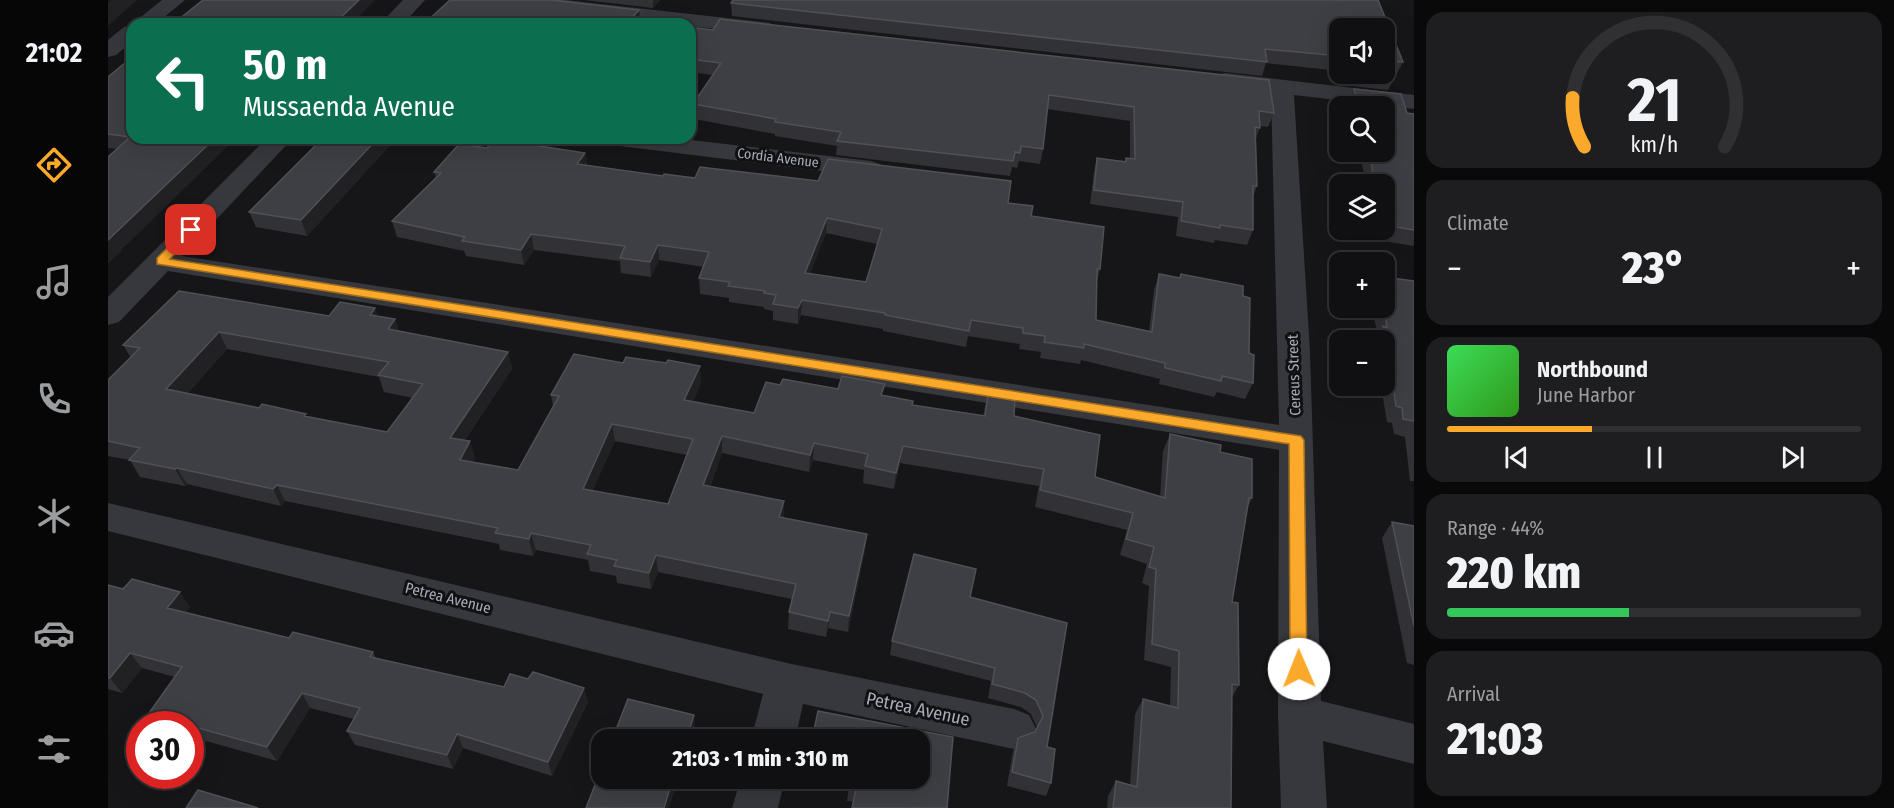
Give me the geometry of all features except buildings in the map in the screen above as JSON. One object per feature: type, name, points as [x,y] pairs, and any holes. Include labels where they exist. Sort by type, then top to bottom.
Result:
[{"type":"street","points":[[151,18],[175,0]]},
{"type":"street","points":[[397,18],[415,0]]},
{"type":"street","points":[[509,0],[668,18]]},
{"type":"street","points":[[696,21],[783,31]]},
{"type":"street","points":[[108,50],[126,36]]},
{"type":"street","points":[[1198,77],[1414,102]]},
{"type":"street","name":"Cereus Street","points":[[1282,87],[1289,212],[1296,440],[1299,715],[1304,808]]},
{"type":"street","points":[[108,315],[275,144]]},
{"type":"street","name":"Cordia Avenue","points":[[662,144],[897,172]]},
{"type":"street","points":[[161,261],[1296,440]]},
{"type":"street","name":"Petrea Avenue","points":[[108,516],[787,682],[1014,729]]},
{"type":"street","points":[[776,729],[787,682]]},
{"type":"street","points":[[1299,715],[1414,744]]},
{"type":"street","points":[[755,808],[760,789]]},
{"type":"route","points":[[191,230],[161,261],[1296,440],[1299,669]]}]
